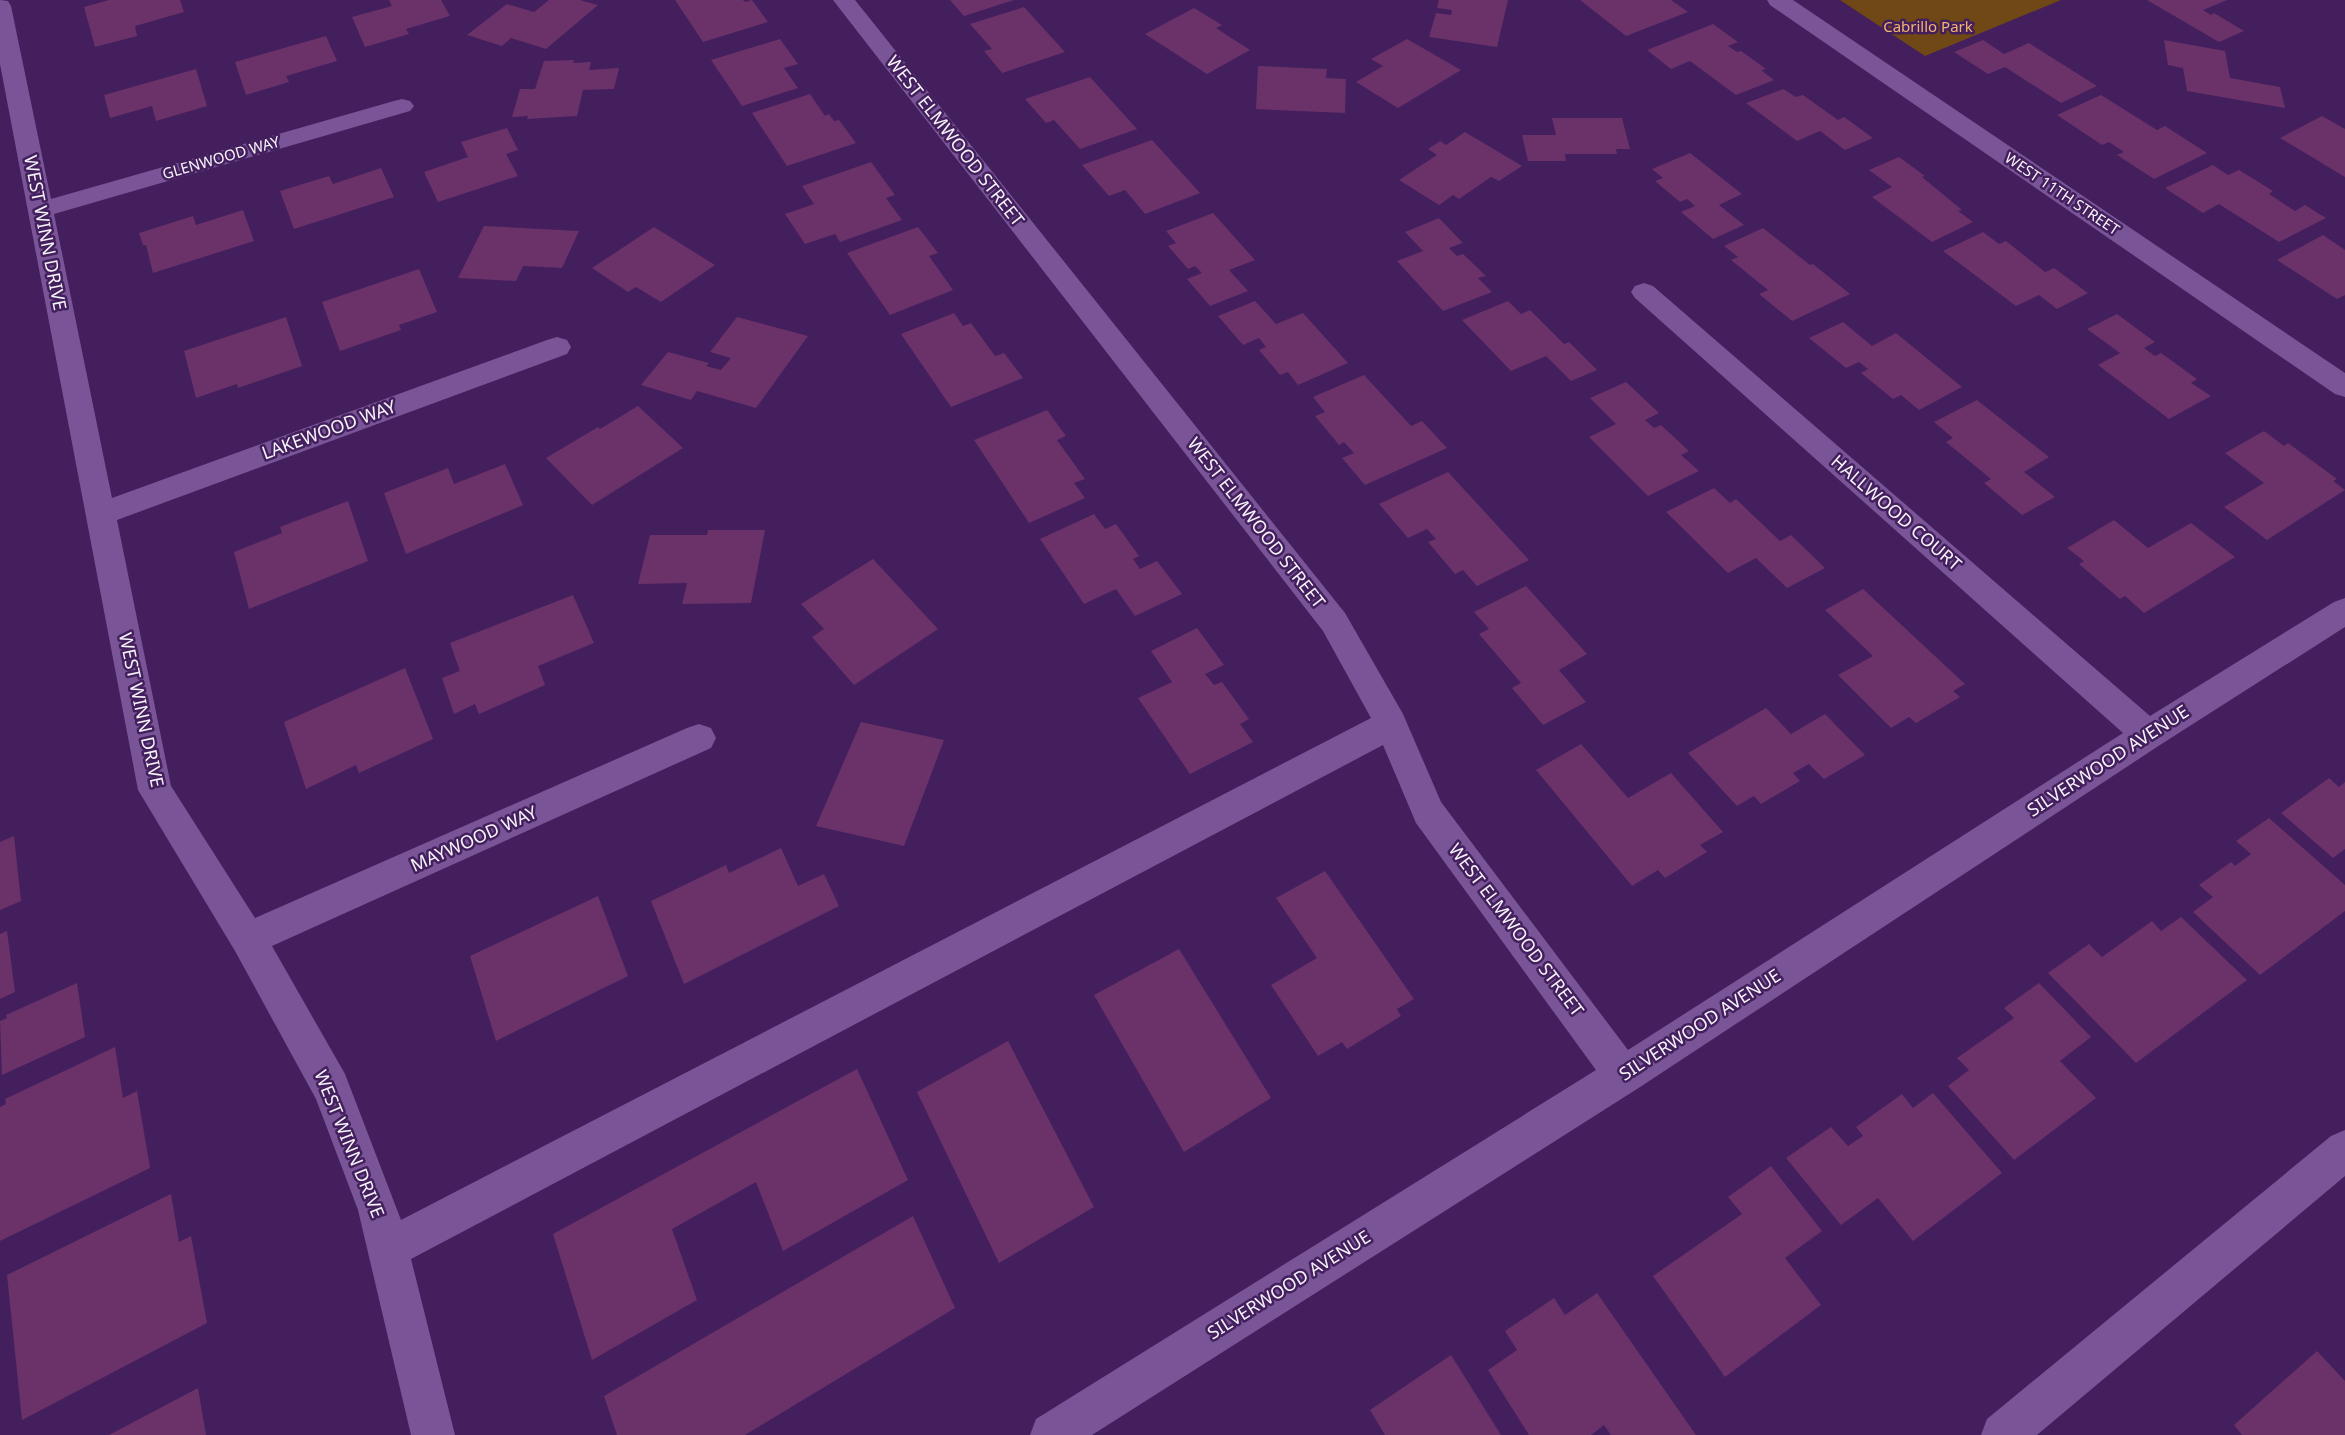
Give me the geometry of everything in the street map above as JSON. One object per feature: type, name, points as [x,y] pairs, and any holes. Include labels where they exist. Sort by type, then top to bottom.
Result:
[{"type":"street","name":"WEST ELMWOOD STREET","points":[[844,0],[1334,622],[1391,724],[1428,812],[1623,1075]]},
{"type":"street","name":"WEST 11TH STREET","points":[[1778,0],[2345,387]]},
{"type":"street","name":"WEST WINN DRIVE","points":[[0,6],[155,790],[248,939],[331,1088],[378,1210],[433,1435]]},
{"type":"street","name":"GLENWOOD WAY","points":[[40,210],[402,106]]},
{"type":"street","name":"HALLWOOD COURT","points":[[1644,292],[2148,735]]},
{"type":"street","name":"LAKEWOOD WAY","points":[[101,514],[557,347]]},
{"type":"street","name":"SILVERWOOD AVENUE","points":[[1052,1435],[1623,1075],[2148,735],[2345,611]]},
{"type":"street","points":[[388,1249],[1391,724]]},
{"type":"street","name":"MAYWOOD WAY","points":[[248,939],[699,738]]},
{"type":"street","points":[[2003,1435],[2345,1150]]},
{"type":"green space","name":"Cabrillo Park","points":[[1840,0],[2061,0],[1925,56]]},
{"type":"building","points":[[109,0],[180,0],[184,12],[135,26],[137,36],[95,47],[84,7]]},
{"type":"building","points":[[389,0],[441,0],[450,16],[406,29],[409,34],[365,47],[352,17],[392,6]]},
{"type":"building","points":[[549,0],[580,0],[598,5],[546,49],[511,38],[502,46],[467,35],[507,4],[534,12]]},
{"type":"building","points":[[675,0],[743,0],[745,2],[752,0],[768,22],[703,42]]},
{"type":"building","points":[[950,0],[1014,0],[964,16]]},
{"type":"building","points":[[1439,0],[1508,0],[1497,47],[1429,37],[1436,13],[1451,15],[1452,10],[1437,8]]},
{"type":"building","points":[[1580,0],[1671,0],[1688,12],[1626,36]]},
{"type":"building","points":[[2147,0],[2227,0],[2203,10],[2211,15],[2214,13],[2244,31],[2219,42]]},
{"type":"building","points":[[1024,7],[1065,52],[1002,73],[984,51],[992,49],[970,24]]},
{"type":"building","points":[[1194,8],[1222,25],[1216,28],[1250,50],[1207,74],[1145,34]]},
{"type":"building","points":[[1713,24],[1738,42],[1728,46],[1737,52],[1741,51],[1766,69],[1761,70],[1774,80],[1736,95],[1690,61],[1671,69],[1647,50]]},
{"type":"building","points":[[326,36],[337,61],[286,76],[289,82],[246,95],[235,62]]},
{"type":"building","points":[[780,39],[798,64],[784,68],[798,88],[742,106],[711,60]]},
{"type":"building","points":[[1407,39],[1461,70],[1398,108],[1356,82],[1383,66],[1371,59]]},
{"type":"building","points":[[1983,40],[2004,54],[2029,43],[2097,86],[2061,103],[2005,67],[1988,74],[1954,52]]},
{"type":"building","points":[[2164,40],[2225,51],[2230,78],[2280,87],[2285,108],[2187,91],[2183,68],[2168,65]]},
{"type":"building","points":[[574,60],[573,63],[591,62],[589,70],[619,68],[614,89],[583,90],[577,116],[527,119],[528,116],[512,117],[520,89],[535,89],[544,61]]},
{"type":"building","points":[[1258,66],[1327,69],[1326,78],[1346,79],[1345,113],[1256,109]]},
{"type":"building","points":[[196,69],[207,106],[156,121],[152,106],[110,118],[104,95]]},
{"type":"building","points":[[1090,77],[1137,129],[1080,149],[1054,120],[1046,123],[1025,99]]},
{"type":"building","points":[[1783,89],[1796,97],[1803,95],[1838,120],[1844,117],[1873,138],[1845,150],[1820,131],[1797,141],[1746,103]]},
{"type":"building","points":[[810,94],[825,116],[829,114],[834,121],[839,120],[856,143],[787,166],[752,113]]},
{"type":"building","points":[[2101,95],[2157,130],[2165,126],[2207,153],[2154,179],[2117,155],[2124,152],[2109,142],[2102,145],[2057,115]]},
{"type":"building","points":[[2322,116],[2345,129],[2345,177],[2280,138]]},
{"type":"building","points":[[1552,118],[1622,118],[1630,149],[1616,149],[1617,154],[1565,154],[1566,161],[1528,161],[1522,135],[1556,135]]},
{"type":"building","points":[[507,128],[518,150],[506,154],[518,176],[438,202],[424,172],[468,157],[461,142]]},
{"type":"building","points":[[1465,132],[1522,166],[1499,181],[1491,177],[1459,199],[1453,195],[1439,205],[1399,180],[1437,155],[1428,149],[1440,141],[1446,145]]},
{"type":"building","points":[[1152,140],[1200,193],[1145,214],[1125,190],[1109,196],[1082,165]]},
{"type":"building","points":[[1690,153],[1742,194],[1719,205],[1744,225],[1713,239],[1681,212],[1695,206],[1687,199],[1680,202],[1655,181],[1663,178],[1652,169]]},
{"type":"building","points":[[1899,157],[1925,176],[1922,177],[1973,222],[1932,242],[1872,197],[1892,187],[1869,170]]},
{"type":"building","points":[[871,162],[895,195],[886,198],[902,220],[840,242],[835,234],[805,244],[785,214],[814,204],[802,186]]},
{"type":"building","points":[[2213,165],[2228,175],[2239,170],[2273,191],[2269,194],[2295,211],[2305,205],[2326,218],[2279,242],[2219,204],[2203,213],[2165,188]]},
{"type":"building","points":[[381,168],[394,197],[294,229],[280,191],[329,176],[333,184]]},
{"type":"building","points":[[243,210],[254,241],[153,273],[146,245],[143,245],[139,233],[193,216],[196,225]]},
{"type":"building","points":[[1213,213],[1255,260],[1229,270],[1248,291],[1210,306],[1187,279],[1202,273],[1195,266],[1188,269],[1168,246],[1176,243],[1166,231]]},
{"type":"building","points":[[1439,218],[1463,243],[1449,248],[1457,256],[1463,254],[1486,276],[1478,278],[1492,292],[1443,311],[1397,261],[1423,251],[1405,232]]},
{"type":"building","points":[[484,226],[579,231],[562,268],[523,266],[516,281],[458,278]]},
{"type":"building","points":[[654,227],[715,265],[661,302],[636,287],[628,292],[592,268]]},
{"type":"building","points":[[918,227],[938,253],[929,256],[953,290],[890,315],[847,253]]},
{"type":"building","points":[[1763,228],[1850,294],[1792,321],[1759,294],[1768,290],[1731,260],[1738,257],[1724,246]]},
{"type":"building","points":[[1983,232],[1999,244],[2006,241],[2045,272],[2054,268],[2088,293],[2057,309],[2039,295],[2016,306],[1943,251]]},
{"type":"building","points":[[2323,235],[2345,250],[2345,295],[2337,299],[2277,260]]},
{"type":"building","points":[[419,269],[437,312],[399,325],[401,330],[340,351],[322,302]]},
{"type":"building","points":[[1255,301],[1276,324],[1303,313],[1348,363],[1298,385],[1288,372],[1280,375],[1259,350],[1266,347],[1259,338],[1243,345],[1218,316]]},
{"type":"building","points":[[1508,301],[1521,314],[1530,310],[1564,344],[1569,342],[1597,370],[1571,381],[1546,356],[1511,371],[1462,320]]},
{"type":"building","points":[[954,313],[963,326],[971,323],[995,356],[1004,353],[1023,378],[951,407],[901,334]]},
{"type":"building","points":[[2117,314],[2155,342],[2144,348],[2155,356],[2161,353],[2197,379],[2191,383],[2211,396],[2169,419],[2098,365],[2120,353],[2087,329]]},
{"type":"building","points":[[286,317],[302,366],[238,388],[237,384],[196,398],[184,351]]},
{"type":"building","points":[[737,317],[808,336],[756,408],[697,391],[691,400],[641,385],[668,352],[709,363],[706,366],[721,370],[731,358],[710,352]]},
{"type":"building","points":[[1843,322],[1872,346],[1896,333],[1962,387],[1919,410],[1901,395],[1893,399],[1861,373],[1868,369],[1859,362],[1846,368],[1809,338]]},
{"type":"building","points":[[1364,375],[1411,426],[1422,421],[1447,448],[1365,485],[1342,458],[1354,453],[1344,442],[1339,445],[1315,416],[1325,412],[1313,397]]},
{"type":"building","points":[[1626,382],[1659,413],[1645,420],[1654,428],[1661,425],[1689,451],[1681,455],[1699,471],[1648,496],[1589,437],[1616,424],[1590,398]]},
{"type":"building","points":[[1977,400],[2049,457],[2024,472],[2055,497],[2022,515],[1984,483],[1991,479],[1946,442],[1953,438],[1934,422]]},
{"type":"building","points":[[638,406],[683,448],[592,505],[546,458]]},
{"type":"building","points":[[1047,410],[1066,436],[1057,440],[1085,479],[1074,483],[1085,498],[1029,523],[974,440]]},
{"type":"building","points":[[2264,431],[2284,446],[2288,443],[2337,479],[2333,481],[2345,490],[2267,540],[2224,507],[2264,483],[2225,453]]},
{"type":"building","points":[[505,464],[523,505],[406,554],[384,493],[448,468],[454,484]]},
{"type":"building","points":[[1448,472],[1529,560],[1477,586],[1463,570],[1455,574],[1428,542],[1436,539],[1427,529],[1408,538],[1379,504]]},
{"type":"building","points":[[1714,488],[1730,503],[1736,499],[1780,541],[1791,535],[1825,568],[1787,588],[1756,558],[1728,573],[1666,512]]},
{"type":"building","points":[[348,501],[368,561],[249,609],[234,552],[282,533],[280,527]]},
{"type":"building","points":[[1094,514],[1105,529],[1116,524],[1139,556],[1133,559],[1140,569],[1157,561],[1182,594],[1135,616],[1116,589],[1084,604],[1040,539]]},
{"type":"building","points":[[2114,520],[2148,548],[2191,523],[2235,557],[2144,613],[2125,596],[2120,599],[2079,564],[2084,561],[2067,548]]},
{"type":"building","points":[[708,530],[765,530],[751,603],[682,604],[687,583],[638,584],[650,535],[707,535]]},
{"type":"building","points":[[873,559],[938,629],[854,685],[812,637],[824,629],[801,604]]},
{"type":"building","points":[[1526,586],[1587,654],[1559,670],[1586,702],[1543,725],[1512,688],[1521,683],[1479,634],[1489,629],[1474,612]]},
{"type":"building","points":[[1863,589],[1965,684],[1953,691],[1960,697],[1916,723],[1909,717],[1891,728],[1838,675],[1873,656],[1825,610]]},
{"type":"building","points":[[573,595],[594,643],[538,666],[545,685],[479,714],[475,704],[454,714],[442,678],[460,671],[450,643]]},
{"type":"building","points":[[1197,628],[1224,665],[1205,674],[1214,685],[1222,682],[1249,719],[1240,724],[1253,742],[1190,774],[1138,698],[1172,682],[1151,651]]},
{"type":"building","points":[[405,668],[433,739],[359,773],[356,765],[306,789],[284,722]]},
{"type":"building","points":[[1766,708],[1791,734],[1825,714],[1865,755],[1824,779],[1809,764],[1793,773],[1800,781],[1761,804],[1754,796],[1737,806],[1688,753]]},
{"type":"building","points":[[861,722],[944,740],[904,846],[816,826]]},
{"type":"building","points":[[1581,744],[1628,798],[1671,773],[1723,832],[1700,845],[1707,852],[1665,878],[1658,870],[1632,886],[1536,770]]},
{"type":"building","points":[[2329,778],[2339,787],[2345,782],[2345,849],[2333,858],[2281,813]]},
{"type":"building","points":[[2269,818],[2345,885],[2345,911],[2260,975],[2193,912],[2213,897],[2199,885],[2231,862],[2235,866],[2251,854],[2236,841]]},
{"type":"building","points":[[14,836],[21,901],[0,910],[0,842]]},
{"type":"building","points":[[781,848],[798,886],[824,874],[839,906],[684,984],[651,901],[726,865],[729,873]]},
{"type":"building","points":[[1325,871],[1414,999],[1397,1009],[1401,1016],[1347,1049],[1342,1042],[1318,1056],[1271,985],[1317,958],[1276,898]]},
{"type":"building","points":[[598,896],[628,976],[496,1041],[470,956]]},
{"type":"building","points":[[2181,917],[2247,980],[2136,1063],[2048,973],[2089,944],[2102,957],[2152,921],[2161,931]]},
{"type":"building","points":[[7,931],[15,992],[0,999],[0,934]]},
{"type":"building","points":[[1179,949],[1271,1098],[1184,1152],[1094,995]]},
{"type":"building","points":[[77,983],[85,1037],[2,1075],[0,1021],[7,1018],[6,1015]]},
{"type":"building","points":[[2039,983],[2091,1037],[2060,1061],[2096,1098],[2014,1160],[1948,1086],[1969,1070],[1957,1058],[2014,1018],[2004,1008]]},
{"type":"building","points":[[1008,1041],[1094,1207],[999,1263],[917,1092]]},
{"type":"building","points":[[115,1047],[123,1098],[137,1091],[150,1168],[0,1241],[0,1107],[6,1104],[5,1099]]},
{"type":"building","points":[[857,1069],[908,1180],[783,1251],[756,1182],[672,1229],[697,1300],[592,1360],[553,1234]]},
{"type":"building","points":[[1933,1093],[2002,1173],[1913,1241],[1878,1198],[1841,1225],[1786,1158],[1831,1127],[1848,1146],[1863,1136],[1856,1127],[1902,1094],[1913,1108]]},
{"type":"building","points":[[1771,1166],[1822,1231],[1785,1258],[1821,1305],[1725,1377],[1653,1276],[1742,1214],[1728,1197]]},
{"type":"building","points":[[171,1194],[179,1242],[191,1236],[207,1323],[22,1420],[7,1275]]},
{"type":"building","points":[[913,1216],[955,1308],[745,1435],[617,1435],[604,1396]]},
{"type":"building","points":[[1597,1293],[1696,1435],[1611,1435],[1604,1425],[1591,1435],[1529,1435],[1488,1370],[1517,1350],[1505,1331],[1554,1298],[1565,1315]]},
{"type":"building","points":[[2317,1351],[2345,1381],[2345,1435],[2242,1435],[2234,1425]]},
{"type":"building","points":[[1451,1355],[1501,1435],[1385,1435],[1370,1410]]},
{"type":"building","points":[[198,1388],[206,1435],[109,1435]]}]
